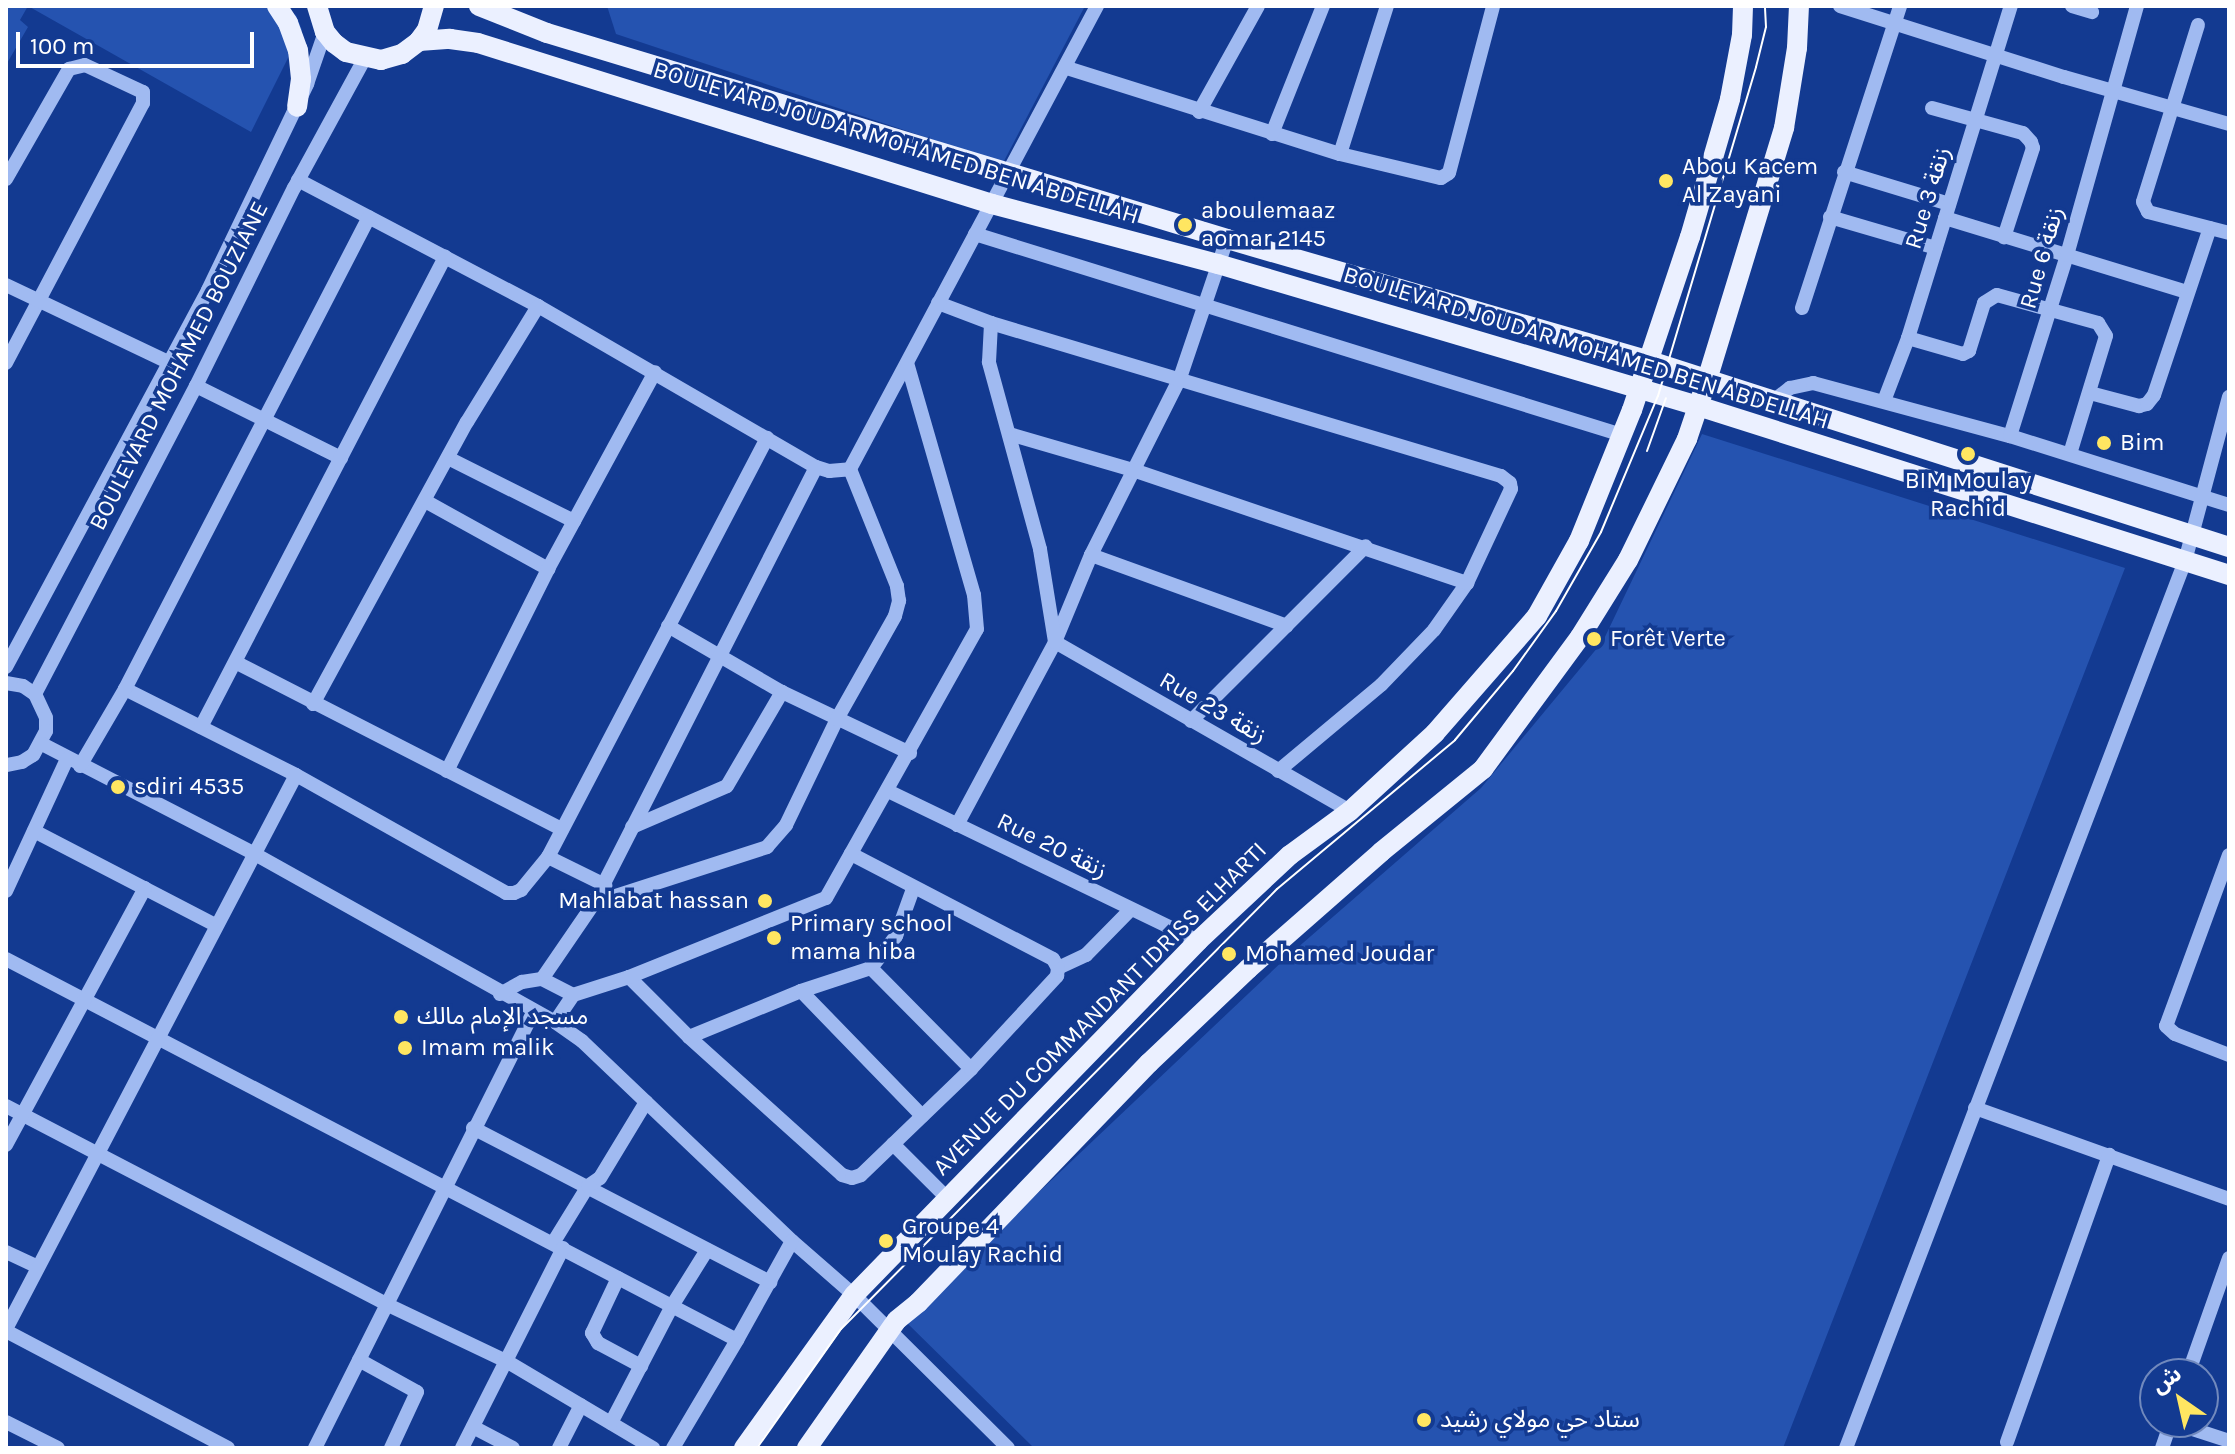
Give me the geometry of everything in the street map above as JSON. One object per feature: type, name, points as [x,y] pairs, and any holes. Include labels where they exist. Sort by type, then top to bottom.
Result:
[{"type":"main road","points":[[277,6],[288,23],[298,50],[301,79],[297,107]]},
{"type":"main road","points":[[317,6],[325,32],[346,52],[381,60],[402,54],[419,41],[427,30],[434,6]]},
{"type":"main road","name":"BOULEVARD JOUDAR MOHAMED BEN ABDELLAH","points":[[479,6],[547,33],[1227,239],[1647,360],[2229,547]]},
{"type":"main road","name":"AVENUE DU COMMANDANT IDRISS ELHARTI","points":[[744,1448],[854,1295],[1198,941],[1290,855],[1350,811],[1435,733],[1537,616],[1579,541],[1639,390],[1690,237],[1730,99],[1742,35],[1743,6]]},
{"type":"main road","points":[[807,1448],[889,1331],[1149,1063],[1248,969],[1381,852],[1483,769],[1580,637],[1628,560],[1687,439],[1784,128],[1797,48],[1799,6]]},
{"type":"main road","name":"BOULEVARD JOUDAR MOHAMED BEN ABDELLAH","points":[[419,41],[450,39],[478,43],[992,204],[1218,264],[1698,406],[2229,575]]},
{"type":"street","points":[[850,469],[1067,68],[1097,6]]},
{"type":"street","points":[[1199,112],[1258,6]]},
{"type":"street","points":[[1272,134],[1323,6]]},
{"type":"street","points":[[1340,154],[1387,6]]},
{"type":"street","points":[[1067,68],[1272,134],[1434,178],[1449,173],[1493,6]]},
{"type":"street","points":[[1840,6],[2229,124]]},
{"type":"street","points":[[1802,308],[1900,6]]},
{"type":"street","name":"Rue 3 زنقة","points":[[1884,401],[1908,338],[2011,6]]},
{"type":"street","points":[[2072,6],[2092,12]]},
{"type":"street","name":"Rue 6 زنقة","points":[[2010,436],[2067,255],[2137,6]]},
{"type":"street","points":[[2198,25],[2143,202],[2148,212],[2229,233]]},
{"type":"street","name":"BOULEVARD MOHAMED BOUZIANE","points":[[6,667],[170,363],[297,107],[325,32]]},
{"type":"street","name":"BOULEVARD MOHAMED BOUZIANE","points":[[35,694],[196,386],[298,180],[365,58]]},
{"type":"street","points":[[6,179],[69,69],[85,65],[143,92],[143,103],[6,363]]},
{"type":"street","points":[[1932,108],[2023,133],[2033,148],[2004,237]]},
{"type":"street","points":[[1844,172],[1947,211],[2004,237],[2187,292]]},
{"type":"street","points":[[298,180],[538,306],[816,467],[829,471],[850,469]]},
{"type":"street","points":[[6,891],[34,831],[73,762],[125,689],[369,217]]},
{"type":"street","points":[[1830,217],[1936,248]]},
{"type":"street","points":[[2090,393],[2139,406],[2147,404],[2154,395],[2210,228]]},
{"type":"street","points":[[975,234],[1202,308],[1622,435]]},
{"type":"street","points":[[957,825],[1055,642],[1091,555],[1180,378],[1227,239]]},
{"type":"street","points":[[201,727],[237,663],[445,257]]},
{"type":"street","points":[[6,285],[170,363]]},
{"type":"street","points":[[1908,338],[1963,354],[1969,351],[1984,303],[1997,295],[2098,323],[2106,336],[2070,454]]},
{"type":"street","points":[[938,303],[991,323],[1507,479],[1511,489],[1467,583],[1434,630],[1381,685],[1278,771]]},
{"type":"street","points":[[313,704],[448,458],[538,306]]},
{"type":"street","points":[[991,323],[989,362],[1040,549],[1055,642]]},
{"type":"street","points":[[555,1022],[573,995],[629,977],[811,907],[826,898],[835,887],[977,629],[977,612],[907,363]]},
{"type":"street","points":[[447,771],[548,569],[655,372]]},
{"type":"street","points":[[1772,402],[1790,388],[1813,383],[2010,436],[2229,505]]},
{"type":"street","points":[[196,386],[341,458]]},
{"type":"street","points":[[1846,1448],[2185,561],[2229,397]]},
{"type":"street","points":[[1009,434],[1133,470],[1366,546],[1467,583]]},
{"type":"street","points":[[125,689],[296,775],[506,893],[521,890],[548,857],[767,438]]},
{"type":"street","points":[[448,458],[574,521]]},
{"type":"street","points":[[542,979],[605,885],[816,467]]},
{"type":"street","points":[[594,903],[767,847],[786,825],[837,719],[895,616],[899,601],[897,586],[850,469]]},
{"type":"street","points":[[425,501],[548,569]]},
{"type":"street","points":[[1191,721],[1366,546]]},
{"type":"street","points":[[1091,555],[1287,626]]},
{"type":"street","points":[[668,626],[782,692],[910,753]]},
{"type":"street","name":"Rue 23 زنقة","points":[[1055,642],[1350,811]]},
{"type":"street","points":[[237,663],[562,829]]},
{"type":"street","points":[[6,683],[23,686],[35,694],[46,718],[42,744],[22,762],[6,765]]},
{"type":"street","points":[[632,827],[727,786],[782,692]]},
{"type":"street","points":[[42,744],[253,853],[500,994],[555,1022],[582,1041],[792,1241],[854,1295],[1008,1448]]},
{"type":"street","points":[[228,1448],[6,1330],[296,775]]},
{"type":"street","name":"Rue 20 زنقة","points":[[888,791],[1198,941]]},
{"type":"street","points":[[34,831],[215,925]]},
{"type":"street","points":[[629,977],[689,1037],[842,1175],[852,1178],[861,1175],[971,1069],[1057,976],[1058,968],[1053,959],[913,889],[851,854]]},
{"type":"street","points":[[2229,855],[2166,1026],[2175,1034],[2229,1055]]},
{"type":"street","points":[[548,857],[605,885]]},
{"type":"street","points":[[6,1145],[20,1114],[145,888]]},
{"type":"street","points":[[689,1037],[801,991],[871,968],[896,936],[913,889]]},
{"type":"street","points":[[1058,968],[1086,955],[1131,909]]},
{"type":"street","points":[[6,959],[737,1340]]},
{"type":"street","points":[[871,968],[971,1069]]},
{"type":"street","points":[[500,994],[522,982],[542,979],[573,995]]},
{"type":"street","points":[[801,991],[922,1116]]},
{"type":"street","points":[[315,1448],[533,1012]]},
{"type":"street","points":[[462,1448],[508,1362],[558,1246],[588,1186],[600,1178],[646,1102]]},
{"type":"street","points":[[6,1106],[386,1304],[508,1362],[611,1423],[635,1443],[653,1448]]},
{"type":"street","points":[[1975,1108],[2229,1199]]},
{"type":"street","points":[[473,1128],[770,1282]]},
{"type":"street","points":[[893,1144],[948,1199]]},
{"type":"street","points":[[2007,1442],[2109,1155]]},
{"type":"street","points":[[673,1448],[792,1241]]},
{"type":"street","points":[[611,1423],[672,1306],[707,1250]]},
{"type":"street","points":[[6,1252],[38,1267]]},
{"type":"street","points":[[2194,1358],[2229,1258]]},
{"type":"street","points":[[618,1278],[592,1333],[598,1343],[641,1366]]},
{"type":"street","points":[[359,1360],[417,1392],[391,1448]]},
{"type":"street","points":[[559,1448],[581,1405]]},
{"type":"street","points":[[6,1422],[58,1448]]},
{"type":"street","points":[[473,1427],[513,1448]]},
{"type":"shaded area","points":[[6,6],[28,6],[20,20],[28,27],[6,65]]},
{"type":"shaded area","points":[[28,6],[269,6],[296,15],[302,30],[251,132]]},
{"type":"shaded area","points":[[607,6],[1085,6],[1003,163],[616,34]]},
{"type":"shaded area","points":[[1702,434],[2125,568],[1783,1448],[1034,1448],[904,1320],[1288,956],[1481,788],[1603,641]]},
{"type":"tram line","points":[[757,1448],[841,1329],[1277,889],[1455,740],[1513,671],[1556,611],[1601,532],[1658,396],[1756,67],[1766,27],[1765,6]]},
{"type":"tram line","points":[[1647,451],[1666,398]]},
{"type":"place","name":"Abou Kacem Al Zayani","points":[[1666,181]]},
{"type":"place","name":"aboulemaaz aomar 2145","points":[[1185,225]]},
{"type":"place","name":"Bim","points":[[2104,443]]},
{"type":"place","name":"BIM Moulay Rachid","points":[[1968,454]]},
{"type":"place","name":"Forêt Verte","points":[[1594,639]]},
{"type":"place","name":"sdiri 4535","points":[[118,787]]},
{"type":"place","name":"Mahlabat hassan","points":[[765,901]]},
{"type":"place","name":"Primary school mama hiba","points":[[774,938]]},
{"type":"place","name":"Mohamed Joudar","points":[[1229,954]]},
{"type":"place","name":"مسجد الإمام مالك","points":[[401,1017]]},
{"type":"place","name":"Imam malik","points":[[405,1048]]},
{"type":"place","name":"Groupe 4 Moulay Rachid","points":[[886,1241]]},
{"type":"place","name":"ستاد حي مولاي رشيد","points":[[1424,1420]]}]
